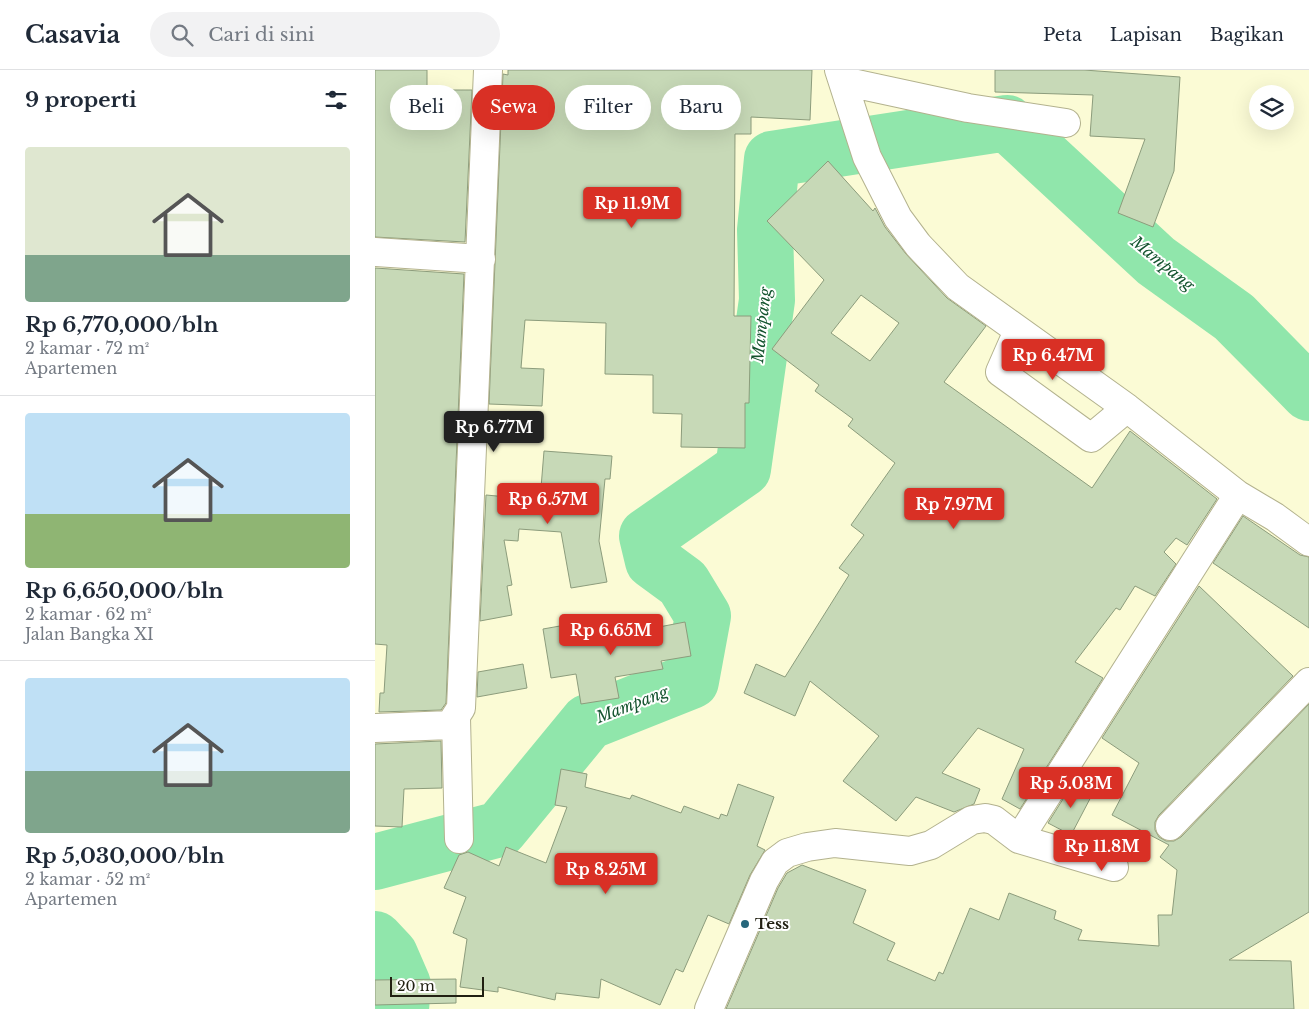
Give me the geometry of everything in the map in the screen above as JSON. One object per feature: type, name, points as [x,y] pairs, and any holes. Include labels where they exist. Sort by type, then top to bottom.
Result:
[{"type":"street","points":[[375,728],[451,724],[461,708],[488,70]]},
{"type":"street","points":[[1066,123],[968,108],[841,76],[867,157],[898,218],[918,245],[958,287],[1127,408],[1238,495],[1275,516],[1309,542]]},
{"type":"street","points":[[375,252],[481,259]]},
{"type":"street","points":[[1018,331],[1000,372],[1091,438],[1127,408]]},
{"type":"street","points":[[1019,839],[1238,495]]},
{"type":"street","points":[[1170,826],[1309,682]]},
{"type":"street","points":[[456,718],[459,839]]},
{"type":"street","points":[[709,1009],[765,881],[775,862],[787,853],[807,847],[835,843],[910,852],[931,845],[972,820],[985,818],[994,820],[1019,839],[1114,867]]},
{"type":"building","points":[[375,70],[427,70],[427,85],[390,85],[390,130],[462,130],[462,90],[472,90],[465,242],[375,237]]},
{"type":"building","points":[[508,70],[812,70],[810,120],[751,117],[751,134],[735,134],[734,316],[751,316],[749,403],[745,403],[745,448],[681,447],[682,414],[653,413],[653,375],[605,374],[606,323],[525,320],[521,368],[544,369],[542,406],[489,404],[501,130],[555,130],[555,85],[503,85],[503,74],[508,75]]},
{"type":"building","points":[[995,70],[1084,70],[1180,77],[1174,171],[1153,227],[1118,213],[1145,139],[1090,136],[1093,95],[995,92]]},
{"type":"building","points":[[828,161],[873,211],[875,208],[885,227],[906,254],[947,298],[986,326],[944,382],[1092,488],[1130,431],[1217,499],[1187,545],[1176,538],[1164,552],[1176,564],[1155,596],[1135,586],[1120,610],[1116,608],[1075,662],[1103,678],[1020,809],[1002,799],[1024,749],[978,728],[942,773],[980,789],[974,804],[954,812],[916,797],[896,821],[843,781],[879,736],[810,681],[795,716],[744,693],[756,664],[785,677],[849,575],[839,568],[864,535],[851,525],[895,463],[848,426],[853,419],[815,391],[819,385],[772,349],[824,280],[767,221]],"holes":[[[861,295],[899,323],[870,361],[831,333]]]},
{"type":"building","points":[[375,268],[464,274],[446,703],[441,710],[379,712],[380,693],[384,693],[387,645],[375,644]]},
{"type":"building","points":[[544,451],[612,456],[610,479],[605,479],[599,541],[607,582],[571,588],[561,532],[519,529],[518,541],[504,540],[512,585],[507,586],[512,615],[480,621],[486,495],[540,500]]},
{"type":"building","points":[[1243,516],[1300,555],[1309,557],[1309,628],[1213,563]]},
{"type":"building","points":[[1199,586],[1293,676],[1159,815],[1155,822],[1155,830],[1159,837],[1166,841],[1174,841],[1181,837],[1309,704],[1309,912],[1229,960],[1291,961],[1294,1009],[726,1009],[778,888],[787,873],[802,865],[866,890],[853,923],[895,943],[887,960],[935,981],[939,972],[943,974],[970,908],[999,920],[1009,893],[1056,911],[1054,919],[1082,930],[1078,940],[1159,946],[1158,915],[1172,915],[1177,870],[1160,857],[1169,845],[1112,815],[1139,763],[1102,738]]},
{"type":"building","points":[[588,621],[591,640],[685,622],[691,656],[661,661],[663,669],[615,677],[619,698],[581,704],[576,674],[551,678],[543,629]]},
{"type":"building","points":[[523,664],[527,688],[477,697],[478,672]]},
{"type":"building","points":[[441,741],[442,788],[404,789],[402,827],[375,826],[375,744]]},
{"type":"building","points":[[561,769],[587,774],[585,787],[630,799],[632,795],[681,813],[684,806],[719,819],[721,814],[727,816],[738,784],[774,797],[757,846],[765,850],[750,875],[729,924],[708,915],[683,972],[676,969],[660,1005],[601,979],[599,998],[556,993],[555,1000],[498,987],[498,992],[460,987],[467,939],[453,933],[466,897],[444,888],[459,855],[468,852],[499,866],[506,847],[546,863],[567,807],[555,805]]},
{"type":"building","points":[[1073,783],[1093,793],[1071,835],[1048,823]]},
{"type":"building","points":[[456,979],[456,1003],[375,1005],[375,980]]},
{"type":"waterway","name":"Mampang","points":[[375,862],[500,829],[588,722],[691,681],[703,616],[683,583],[653,561],[647,536],[743,469],[767,300],[765,230],[772,159],[1007,123],[1156,261],[1234,317],[1309,393]]},
{"type":"waterway","name":"Mampang","points":[[375,939],[390,955],[403,985],[401,1009]]},
{"type":"place","name":"Tess","points":[[745,924]]}]
